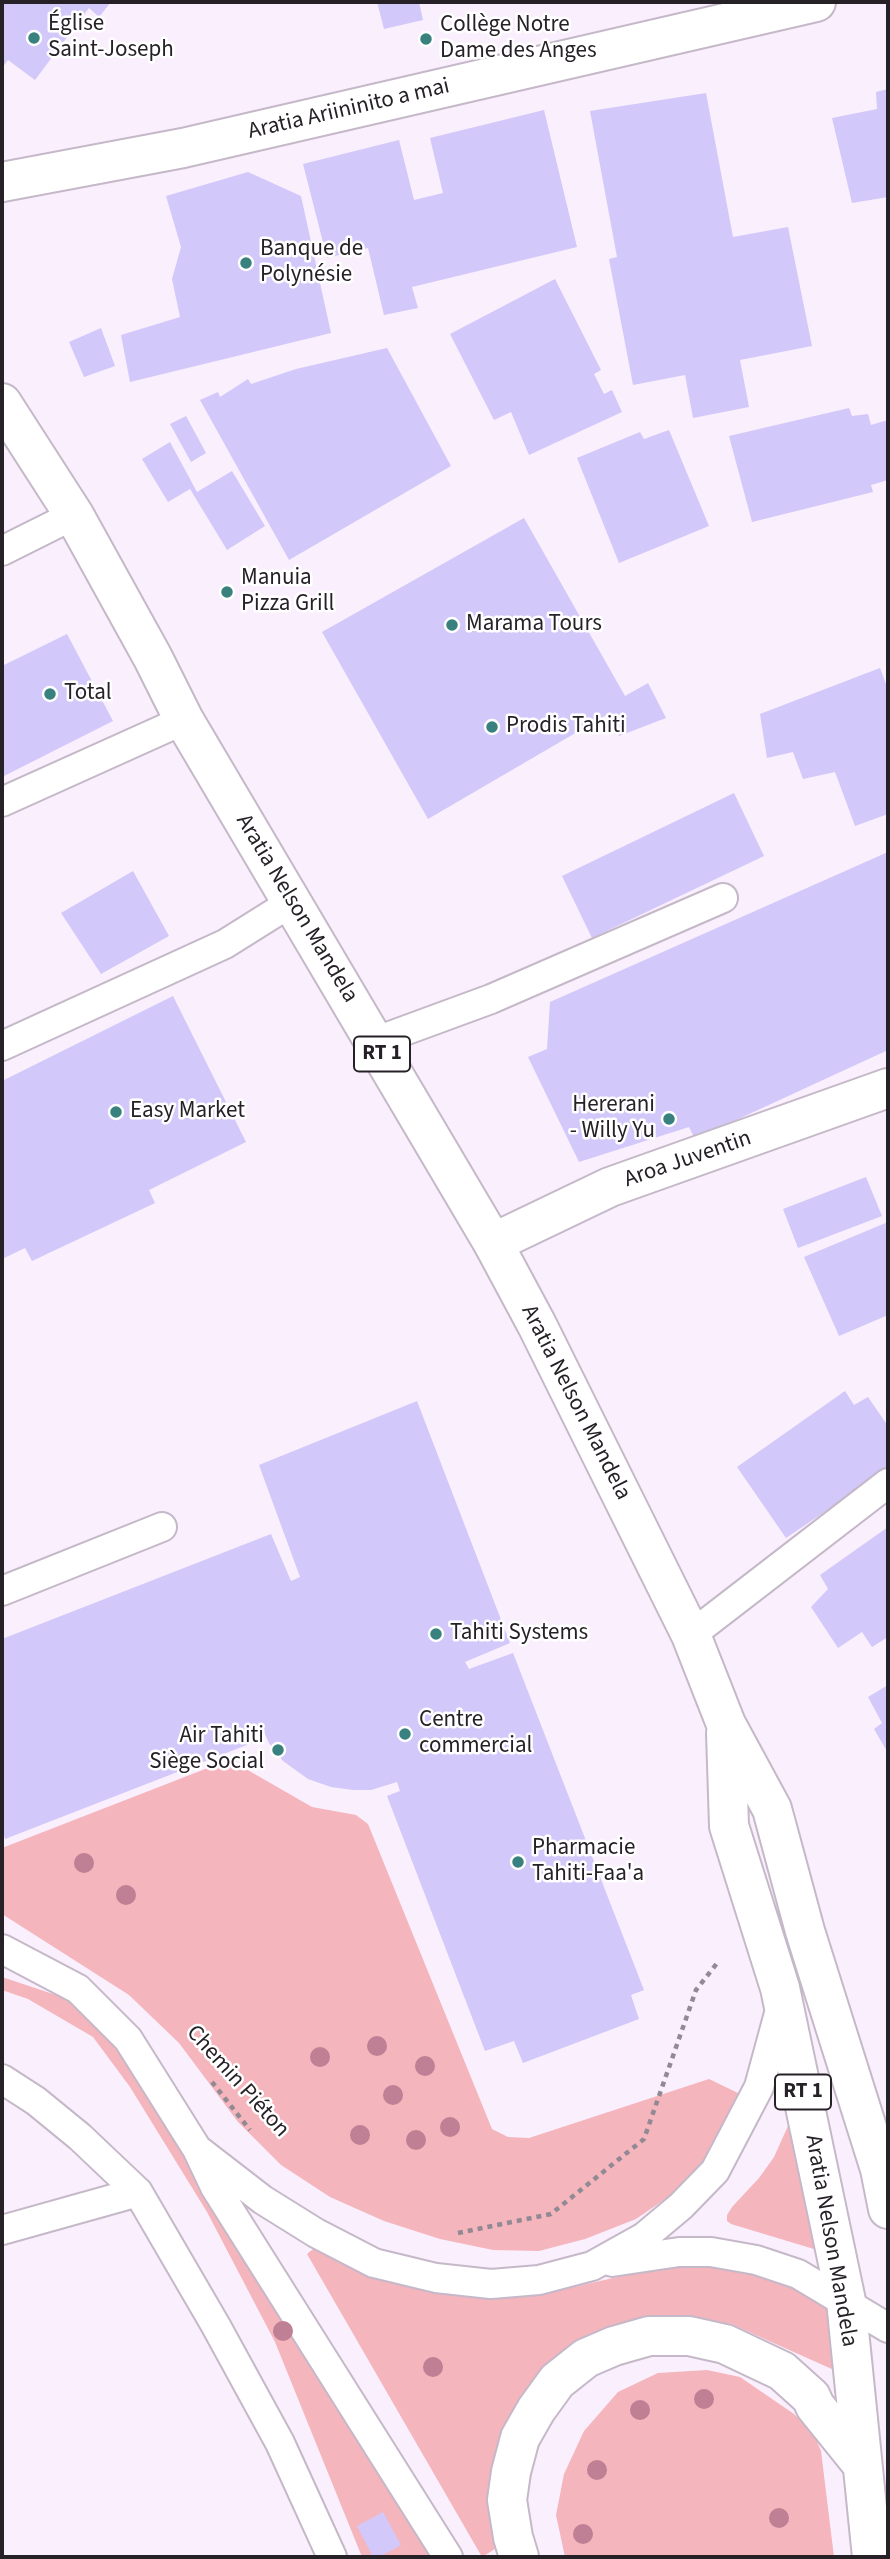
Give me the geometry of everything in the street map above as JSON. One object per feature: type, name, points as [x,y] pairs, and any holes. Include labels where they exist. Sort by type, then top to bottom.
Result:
[{"type":"main road","name":"Aratia Ariininito a mai","points":[[2,182],[183,148],[816,2]]},
{"type":"main road","name":"Aratia Nelson Mandela","points":[[2,403],[74,515],[184,720],[493,1243],[537,1325],[691,1635],[726,1724],[772,1809],[805,1931],[880,2169],[888,2209]]},
{"type":"main road","name":"Aroa Juventin","points":[[493,1243],[610,1187],[888,1088]]},
{"type":"main road","name":"Aratia Nelson Mandela","points":[[726,1724],[729,1826],[783,2000],[845,2301],[872,2557]]},
{"type":"main road","points":[[845,2059],[888,2117]]},
{"type":"main road","points":[[519,2557],[507,2500],[520,2438],[557,2381],[586,2358],[625,2342],[649,2336],[689,2336],[725,2344],[782,2371],[811,2396],[815,2406],[861,2464]]},
{"type":"lane","points":[[2,551],[74,515]]},
{"type":"lane","points":[[2,802],[184,720]]},
{"type":"lane","points":[[374,1042],[491,999],[723,898]]},
{"type":"lane","points":[[2,1046],[225,944],[292,902]]},
{"type":"lane","points":[[691,1635],[888,1483]]},
{"type":"lane","points":[[2,1591],[162,1527]]},
{"type":"lane","points":[[2,1949],[78,1989],[128,2039],[197,2149],[215,2188],[448,2557]]},
{"type":"lane","points":[[2,1964],[78,1989]]},
{"type":"lane","points":[[592,2266],[644,2237],[681,2206],[715,2171],[759,2087],[783,2000]]},
{"type":"lane","points":[[2,2079],[36,2101],[80,2137],[138,2192],[280,2443],[332,2557]]},
{"type":"lane","points":[[197,2149],[263,2200],[316,2233],[374,2263],[436,2278],[491,2284],[539,2280],[592,2266],[679,2252],[711,2252],[756,2260],[798,2274],[888,2328]]},
{"type":"lane","points":[[2,2230],[138,2192]]},
{"type":"path","points":[[452,2234],[551,2214],[644,2139],[696,1990],[721,1958]]},
{"type":"path","name":"Chemin Piéton","points":[[212,2082],[255,2136]]},
{"type":"shaded area","points":[[218,1764],[246,1769],[312,1807],[356,1815],[368,1824],[492,2129],[508,2137],[529,2138],[709,2079],[738,2093],[741,2100],[713,2155],[686,2185],[636,2219],[585,2239],[539,2251],[493,2250],[440,2239],[384,2221],[330,2197],[281,2165],[238,2122],[179,2043],[129,1995],[2,1914],[2,1848]]},
{"type":"shaded area","points":[[2,1977],[65,1998],[107,2022],[433,2557],[362,2557],[275,2342],[207,2212],[130,2087],[93,2037],[28,1999],[2,1990]]},
{"type":"shaded area","points":[[806,2086],[837,2256],[727,2221],[732,2207],[774,2157]]},
{"type":"shaded area","points":[[324,2240],[490,2298],[534,2296],[679,2263],[752,2268],[800,2290],[856,2321],[852,2378],[731,2324],[690,2317],[646,2321],[564,2361],[503,2544],[482,2557],[307,2254]]},
{"type":"shaded area","points":[[707,2370],[740,2377],[794,2414],[813,2432],[821,2451],[834,2557],[565,2557],[556,2515],[564,2474],[584,2431],[618,2392],[658,2373]]},
{"type":"building","name":"Église Saint-Joseph","points":[[2,2],[111,2],[99,17],[89,8],[35,80],[8,60],[2,68]]},
{"type":"building","points":[[377,2],[419,2],[423,20],[384,29]]},
{"type":"building","points":[[888,89],[888,197],[852,203],[832,118],[877,109],[876,92]]},
{"type":"building","points":[[706,93],[733,237],[788,227],[812,346],[740,360],[749,407],[693,418],[685,375],[633,385],[609,259],[617,257],[590,111]]},
{"type":"building","points":[[544,110],[577,247],[412,287],[418,308],[384,315],[368,248],[327,258],[303,164],[399,140],[414,200],[443,193],[430,138]]},
{"type":"building","name":"Banque de Polynésie","points":[[248,172],[301,196],[331,333],[130,382],[121,335],[180,317],[172,279],[181,247],[166,196]]},
{"type":"building","points":[[555,279],[601,370],[594,374],[604,394],[612,390],[622,412],[529,455],[511,412],[494,420],[450,334]]},
{"type":"building","points":[[101,328],[115,366],[84,377],[69,342]]},
{"type":"building","points":[[387,348],[451,466],[289,560],[200,400],[218,392],[220,397],[248,379],[251,384],[296,369]]},
{"type":"building","points":[[849,408],[852,416],[868,414],[871,425],[888,420],[888,480],[871,485],[873,492],[752,522],[729,436]]},
{"type":"building","points":[[186,416],[206,453],[191,462],[170,424]]},
{"type":"building","points":[[669,430],[709,526],[619,563],[577,458],[640,432],[644,439]]},
{"type":"building","points":[[170,442],[197,492],[232,471],[265,526],[227,550],[190,489],[168,502],[142,459]]},
{"type":"building","points":[[524,518],[625,696],[648,683],[666,718],[619,736],[608,714],[428,819],[322,632]]},
{"type":"building","name":"Total","points":[[67,634],[113,721],[2,777],[2,666]]},
{"type":"building","points":[[880,668],[888,689],[888,814],[855,826],[835,772],[803,779],[793,752],[767,758],[760,714]]},
{"type":"building","points":[[734,793],[764,856],[592,938],[562,876]]},
{"type":"building","points":[[888,852],[888,1050],[695,1139],[689,1127],[579,1162],[528,1057],[547,1049],[550,1002]]},
{"type":"building","points":[[133,871],[169,936],[101,974],[61,913]]},
{"type":"building","name":"Easy Market","points":[[173,996],[246,1142],[149,1190],[155,1203],[32,1261],[25,1248],[2,1259],[2,1081]]},
{"type":"building","points":[[866,1177],[882,1216],[798,1248],[783,1209]]},
{"type":"building","points":[[888,1222],[888,1315],[839,1336],[804,1257]]},
{"type":"building","points":[[845,1391],[854,1405],[868,1397],[888,1426],[888,1469],[786,1538],[737,1467]]},
{"type":"building","name":"Centre commercial","points":[[417,1401],[510,1643],[465,1662],[469,1669],[513,1653],[644,1990],[631,1995],[639,2019],[523,2063],[514,2041],[485,2051],[387,1796],[400,1791],[397,1782],[371,1790],[353,1790],[331,1787],[308,1779],[283,1761],[269,1743],[261,1725],[253,1727],[257,1741],[5,1839],[2,1830],[2,1639],[271,1534],[291,1581],[300,1577],[259,1465]]},
{"type":"building","points":[[888,1527],[888,1637],[872,1647],[862,1632],[838,1648],[811,1607],[828,1589],[820,1575]]},
{"type":"building","points":[[888,1685],[888,1753],[874,1729],[882,1723],[868,1697]]},
{"type":"building","points":[[383,2512],[401,2545],[379,2557],[373,2557],[357,2526]]},
{"type":"place","name":"Église Saint-Joseph","points":[[34,38]]},
{"type":"place","name":"Collège Notre Dame des Anges","points":[[426,39]]},
{"type":"place","name":"Banque de Polynésie","points":[[246,263]]},
{"type":"place","name":"Manuia Pizza Grill","points":[[227,592]]},
{"type":"place","name":"Marama Tours","points":[[452,625]]},
{"type":"place","name":"Total","points":[[50,694]]},
{"type":"place","name":"Prodis Tahiti","points":[[492,727]]},
{"type":"place","name":"Easy Market","points":[[116,1112]]},
{"type":"place","name":"Hererani - Willy Yu","points":[[669,1119]]},
{"type":"place","name":"Tahiti Systems","points":[[436,1634]]},
{"type":"place","name":"Centre commercial","points":[[405,1734]]},
{"type":"place","name":"Air Tahiti Siège Social","points":[[278,1750]]},
{"type":"place","name":"Pharmacie Tahiti-Faa'a","points":[[518,1862]]}]
